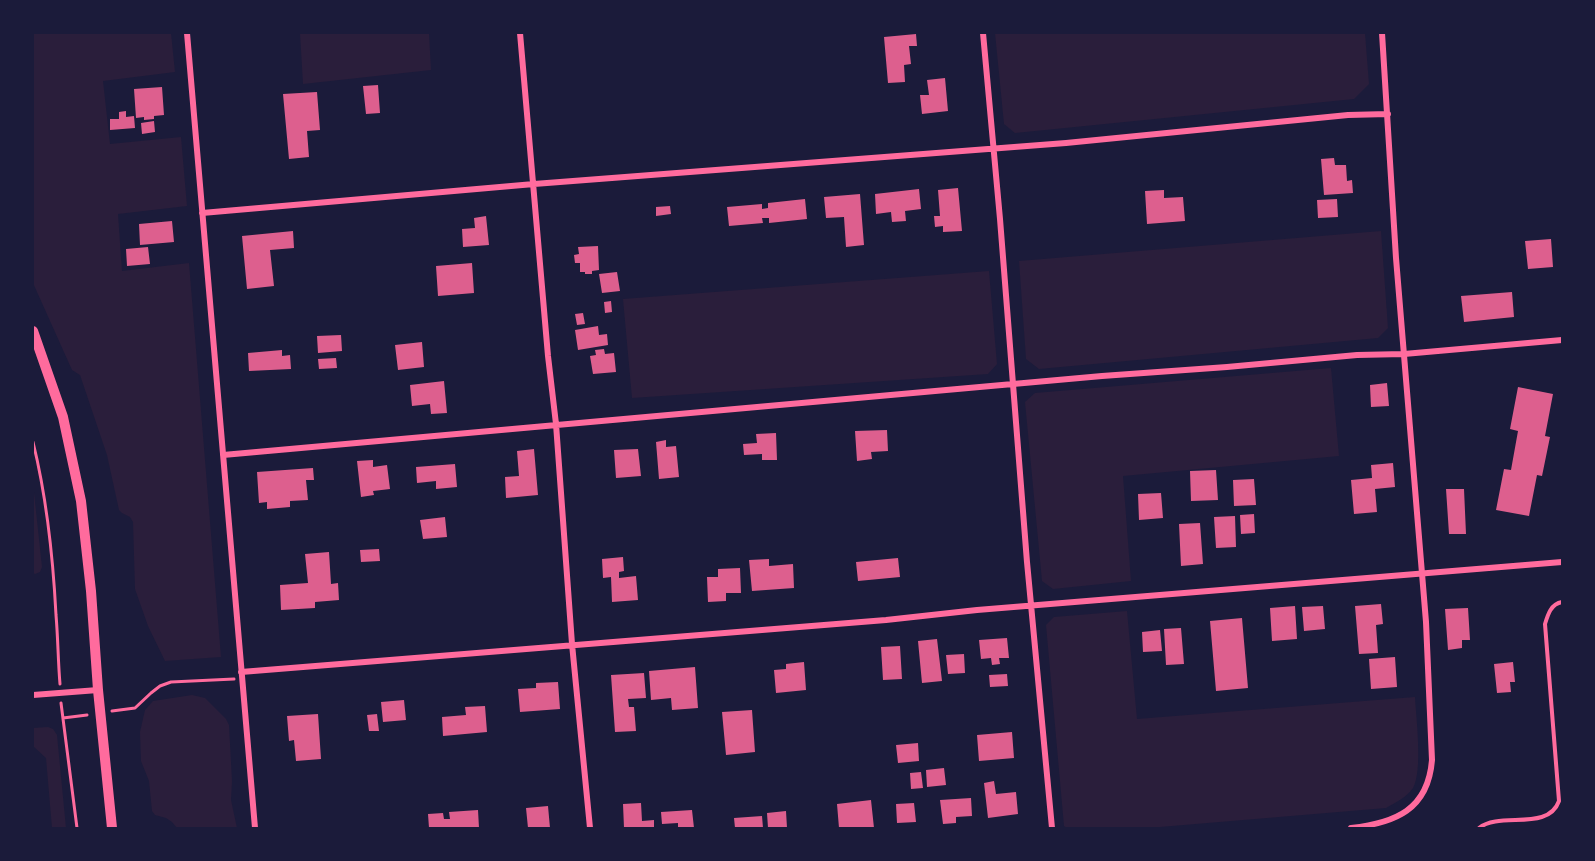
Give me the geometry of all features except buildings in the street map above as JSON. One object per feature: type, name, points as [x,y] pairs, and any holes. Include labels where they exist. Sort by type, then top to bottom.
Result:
[{"type":"street","points":[[187,33],[255,828]]},
{"type":"street","points":[[520,33],[590,828]]},
{"type":"street","points":[[982,33],[1052,828]]},
{"type":"street","points":[[1351,828],[1391,820],[1407,811],[1426,786],[1432,760],[1422,574],[1396,258],[1382,33]]},
{"type":"street","points":[[202,213],[534,184],[1066,143],[1348,115],[1388,114]]},
{"type":"street","points":[[33,331],[63,417],[81,501],[112,828]]},
{"type":"street","points":[[223,455],[1014,384],[1562,340]]},
{"type":"street","points":[[241,675],[572,644],[886,620],[1562,562]]},
{"type":"street","points":[[33,695],[98,690]]},
{"type":"lane","points":[[1479,828],[1487,823],[1540,818],[1549,815],[1556,809],[1559,801],[1545,624],[1549,611],[1556,603],[1562,602]]},
{"type":"path","points":[[33,442],[49,526],[63,718],[77,828]]},
{"type":"path","points":[[63,718],[135,708],[160,686],[171,682],[241,675]]},
{"type":"shaded area","points":[[33,33],[171,33],[175,72],[103,81],[110,144],[181,137],[187,206],[118,214],[122,271],[189,263],[221,657],[165,661],[148,626],[135,589],[133,522],[130,517],[119,510],[107,455],[80,375],[72,370],[33,283]]},
{"type":"shaded area","points":[[300,33],[429,33],[431,70],[303,84]]},
{"type":"shaded area","points":[[995,33],[1365,33],[1369,84],[1354,99],[1015,133],[1004,124]]},
{"type":"shaded area","points":[[1381,231],[1388,328],[1378,338],[1039,369],[1026,359],[1019,261]]},
{"type":"shaded area","points":[[989,271],[997,364],[988,374],[632,398],[623,299]]},
{"type":"shaded area","points":[[1331,368],[1339,456],[1123,476],[1131,581],[1053,589],[1042,581],[1025,402],[1035,393]]},
{"type":"shaded area","points":[[33,483],[42,567],[40,572],[35,574],[33,573]]},
{"type":"shaded area","points":[[1127,611],[1137,719],[1415,697],[1418,769],[1413,788],[1404,797],[1386,808],[1148,828],[1067,828],[1064,826],[1046,625],[1054,617]]},
{"type":"shaded area","points":[[192,695],[205,698],[229,725],[231,800],[237,828],[177,828],[172,822],[155,815],[152,811],[149,781],[141,761],[140,732],[145,710],[153,701]]},
{"type":"shaded area","points":[[33,728],[53,729],[57,735],[66,828],[52,828],[46,758],[33,746]]}]
